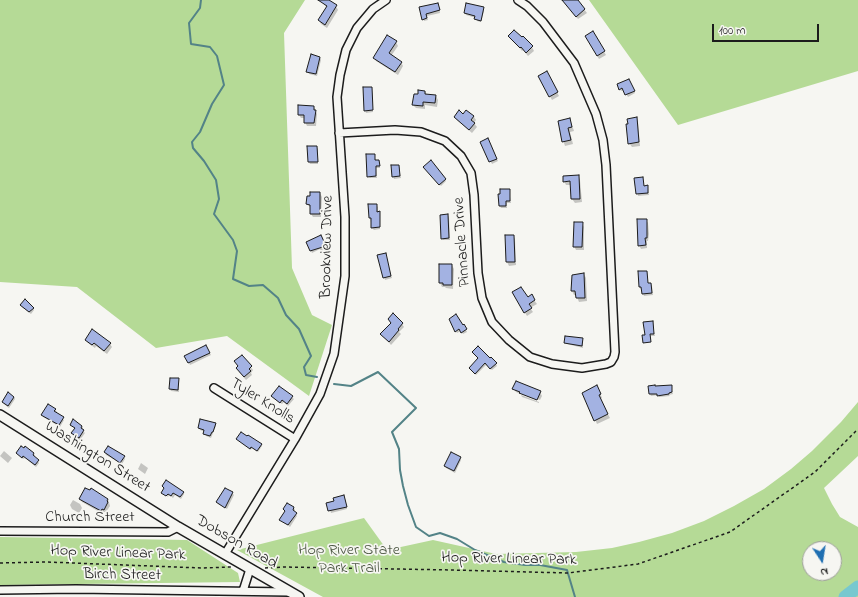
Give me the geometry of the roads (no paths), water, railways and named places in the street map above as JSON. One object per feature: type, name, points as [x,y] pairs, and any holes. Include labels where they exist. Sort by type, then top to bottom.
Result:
[{"type":"street","name":"Brookview Drive","points":[[225,554],[295,439],[320,394],[334,354],[345,276],[345,217],[337,98],[340,75],[346,50],[357,28],[373,9],[386,0]]},
{"type":"street","name":"Pinnacle Drive","points":[[339,133],[395,130],[421,132],[445,141],[461,156],[471,174],[474,195],[480,285],[482,298],[492,322],[509,340],[530,357],[554,364],[582,368],[611,362],[615,352],[607,173],[603,140],[596,114],[574,63],[542,22],[527,6],[518,0]]},
{"type":"street","name":"Tyler Knolls","points":[[214,388],[295,439]]},
{"type":"street","name":"Washington Street","points":[[0,415],[178,527]]},
{"type":"street","name":"Church Street","points":[[0,531],[168,532],[178,527]]},
{"type":"street","name":"Dobson Road","points":[[178,527],[299,597]]},
{"type":"street","points":[[243,591],[250,569]]},
{"type":"street","name":"Birch Street","points":[[0,590],[76,589],[289,592]]},
{"type":"waterway","points":[[201,0],[200,8],[189,23],[191,44],[210,47],[217,56],[224,85],[212,104],[200,132],[192,142],[193,148],[204,161],[216,180],[219,199],[214,214],[233,240],[237,251],[233,279],[249,286],[263,285],[278,298],[286,315],[299,329],[311,356],[304,367],[306,375],[317,377]]},
{"type":"waterway","points":[[334,384],[351,386],[378,372],[416,408],[392,432],[399,449],[400,470],[403,486],[416,527],[429,536],[440,533],[457,539],[475,550],[504,562],[525,565],[540,565],[567,570],[575,597]]},
{"type":"waterway","points":[[845,597],[858,587]]},
{"type":"park label","name":"Hop River State Park Trail","points":[[349,560]]}]
